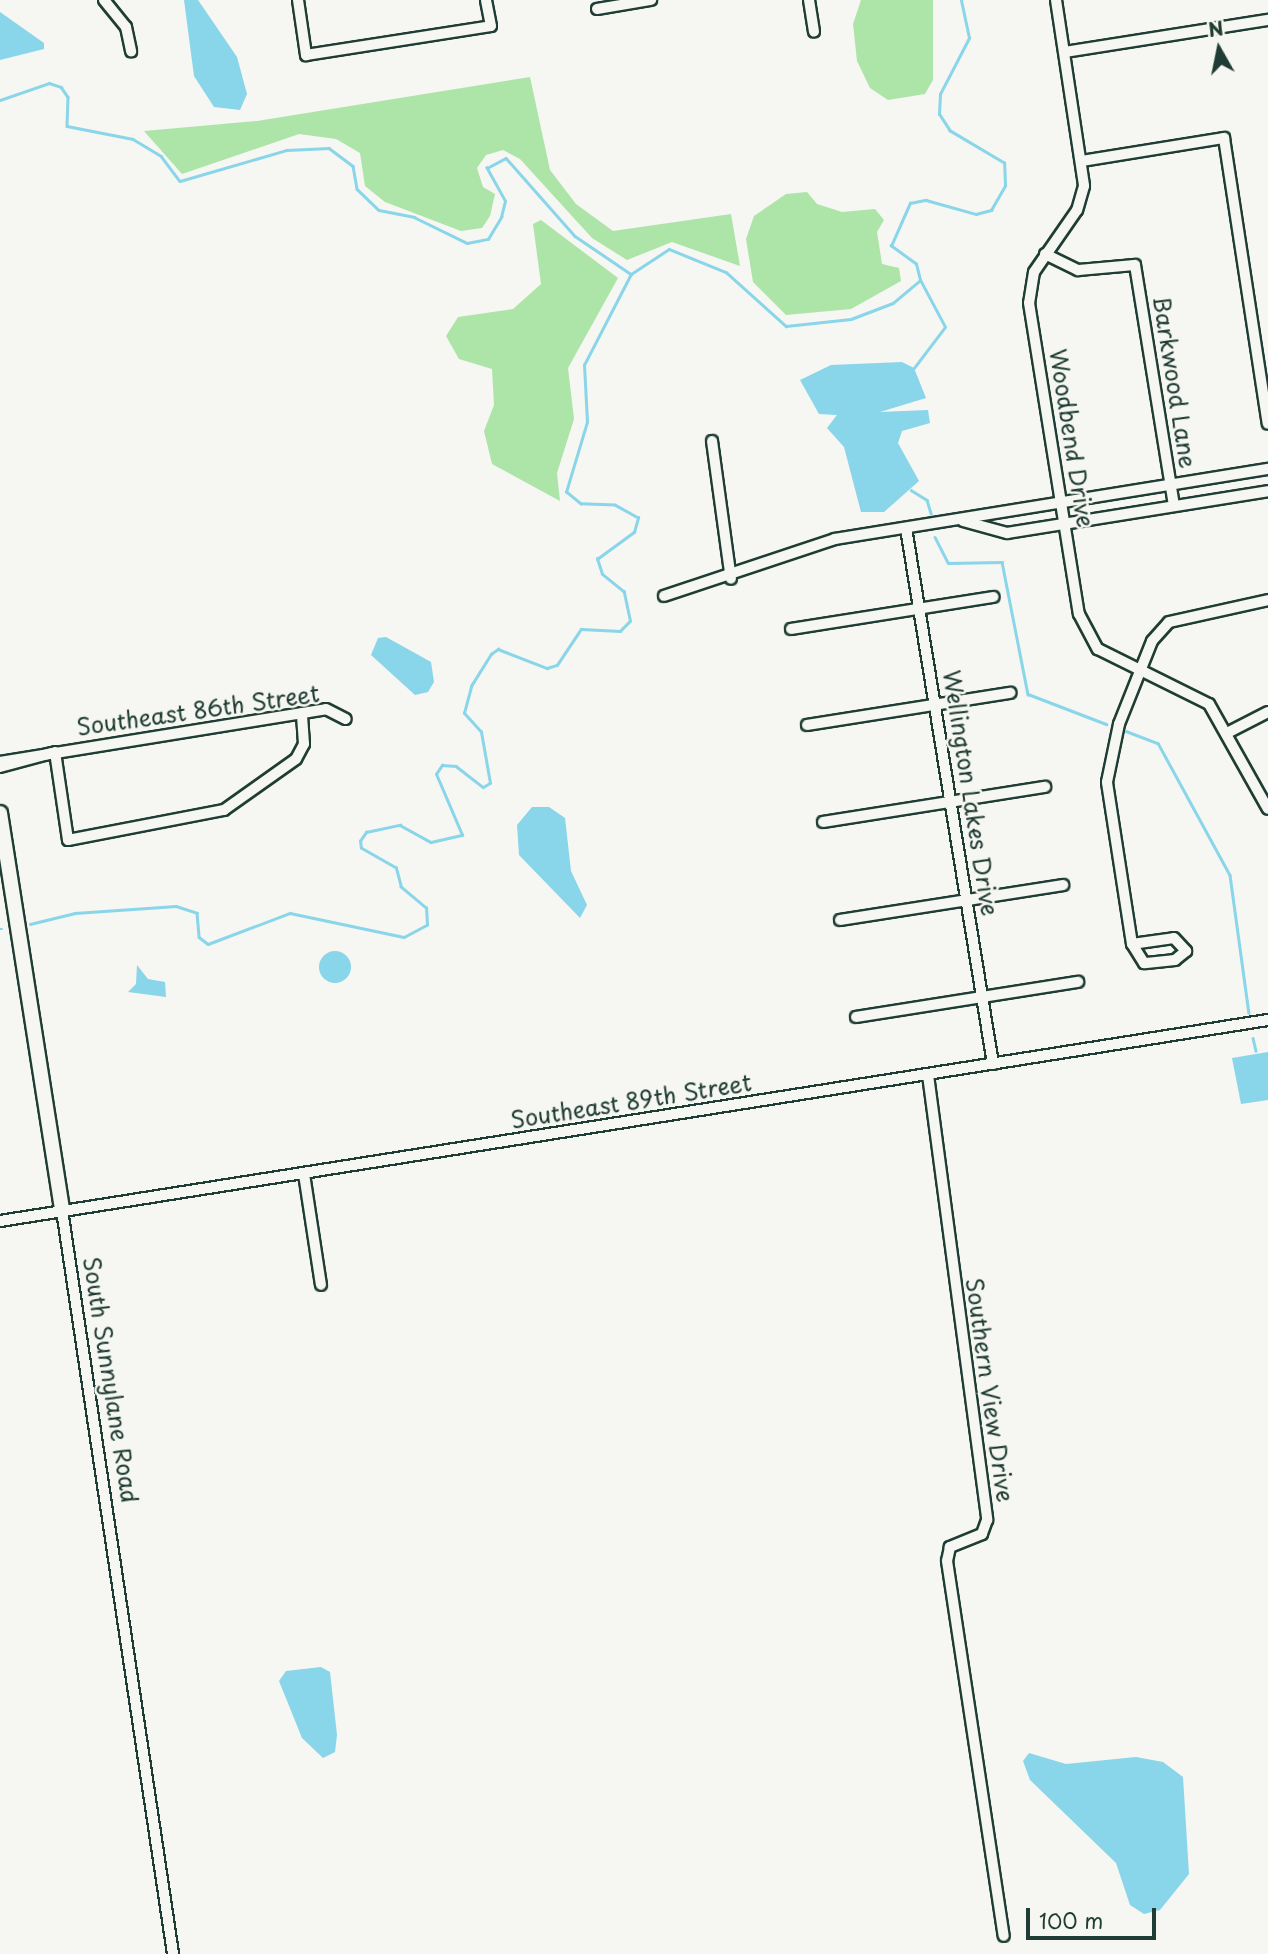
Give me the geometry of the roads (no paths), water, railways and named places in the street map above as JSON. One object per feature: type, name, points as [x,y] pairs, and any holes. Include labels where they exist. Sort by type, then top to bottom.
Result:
[{"type":"main road","name":"South Sunnylane Road","points":[[0,813],[62,1210]]},
{"type":"street","points":[[104,0],[126,27],[131,51]]},
{"type":"street","points":[[298,0],[306,55],[491,26],[486,0]]},
{"type":"street","points":[[597,9],[651,0]]},
{"type":"street","points":[[809,0],[814,32]]},
{"type":"street","name":"Woodbend Drive","points":[[1056,0],[1082,161],[1081,203],[1045,254],[1032,279],[1029,303],[1084,630],[1098,649],[1203,698],[1227,733],[1268,809]]},
{"type":"street","points":[[1065,52],[1268,20]]},
{"type":"street","points":[[1082,161],[1224,138],[1268,424]]},
{"type":"street","name":"Barkwood Lane","points":[[1045,254],[1078,270],[1135,265],[1174,506]]},
{"type":"street","points":[[712,441],[731,579]]},
{"type":"street","points":[[664,596],[731,579],[817,544],[1268,469]]},
{"type":"street","points":[[961,520],[1007,533],[1268,491]]},
{"type":"street","name":"Wellington Lakes Drive","points":[[906,528],[993,1064]]},
{"type":"street","points":[[791,629],[993,597]]},
{"type":"street","points":[[1132,944],[1180,939],[1186,951],[1175,960],[1144,963],[1132,944],[1106,770],[1141,669],[1157,634],[1177,618],[1268,600]]},
{"type":"street","points":[[807,725],[1010,693]]},
{"type":"street","name":"Southeast 86th Street","points":[[0,764],[55,752],[326,709],[346,719]]},
{"type":"street","points":[[1227,733],[1268,712]]},
{"type":"street","points":[[55,752],[68,839],[224,810],[296,760],[304,744],[302,713]]},
{"type":"street","points":[[823,822],[1045,787]]},
{"type":"street","points":[[840,920],[1063,885]]},
{"type":"street","points":[[856,1017],[1079,982]]},
{"type":"street","name":"Southeast 89th Street","points":[[0,1221],[1268,1020]]},
{"type":"street","name":"Southern View Drive","points":[[928,1075],[987,1520],[982,1534],[950,1547],[947,1561],[1004,1936]]},
{"type":"street","points":[[304,1174],[321,1285]]},
{"type":"street","name":"South Sunnylane Road","points":[[62,1210],[173,1954]]},
{"type":"water","points":[[184,0],[198,0],[237,57],[247,94],[240,110],[214,107],[194,76]]},
{"type":"water","points":[[0,12],[44,43],[44,49],[0,60]]},
{"type":"water","points":[[902,362],[914,368],[926,398],[880,412],[928,410],[930,423],[902,431],[898,443],[919,481],[884,512],[861,512],[844,447],[827,428],[837,415],[819,414],[800,380],[831,365]]},
{"type":"water","points":[[386,637],[431,662],[434,682],[428,692],[415,695],[371,655],[378,638]]},
{"type":"water","points":[[532,807],[549,807],[565,818],[571,871],[587,905],[580,918],[519,855],[517,825]]},
{"type":"water","points":[[335,951],[346,956],[351,967],[346,978],[335,983],[324,978],[319,967],[324,956]]},
{"type":"water","points":[[137,965],[148,979],[165,982],[166,997],[128,992],[136,984]]},
{"type":"water","points":[[1268,1052],[1268,1100],[1241,1104],[1232,1058]]},
{"type":"water","points":[[321,1667],[330,1672],[337,1735],[335,1752],[323,1758],[302,1738],[279,1681],[286,1671]]},
{"type":"water","points":[[1029,1753],[1066,1764],[1136,1757],[1163,1762],[1183,1777],[1189,1874],[1160,1910],[1144,1914],[1130,1905],[1116,1863],[1030,1780],[1023,1761]]},
{"type":"waterway","points":[[30,924],[75,913],[176,906],[197,913],[199,937],[208,944],[290,913],[404,937],[427,925],[426,908],[401,887],[396,868],[361,848],[360,841],[366,832],[400,825],[431,842],[462,835],[436,774],[442,765],[456,766],[483,787],[490,783],[481,732],[464,713],[471,686],[491,654],[498,649],[547,668],[557,665],[581,629],[620,631],[630,621],[624,592],[602,574],[597,559],[634,532],[638,518],[615,505],[581,504],[566,492],[587,422],[584,365],[631,274],[669,249],[726,272],[786,326],[851,319],[893,303],[920,280],[916,264],[891,246],[910,203],[926,200],[976,214],[991,210],[1005,186],[1004,163],[950,131],[939,114],[940,94],[969,38],[961,0]]},
{"type":"waterway","points":[[0,100],[49,83],[61,87],[68,97],[67,126],[133,139],[161,156],[180,181],[287,150],[329,148],[353,166],[357,189],[379,210],[414,217],[467,243],[488,239],[501,217],[505,201],[487,168],[506,158],[575,236],[631,274]]},
{"type":"waterway","points":[[914,368],[945,327],[920,280]]},
{"type":"waterway","points":[[911,490],[927,500],[931,513]]},
{"type":"waterway","points":[[935,537],[948,563],[1002,562],[1028,694],[1106,724]]},
{"type":"waterway","points":[[1126,731],[1158,743],[1230,875],[1249,1013]]},
{"type":"waterway","points":[[1253,1038],[1256,1051]]}]
